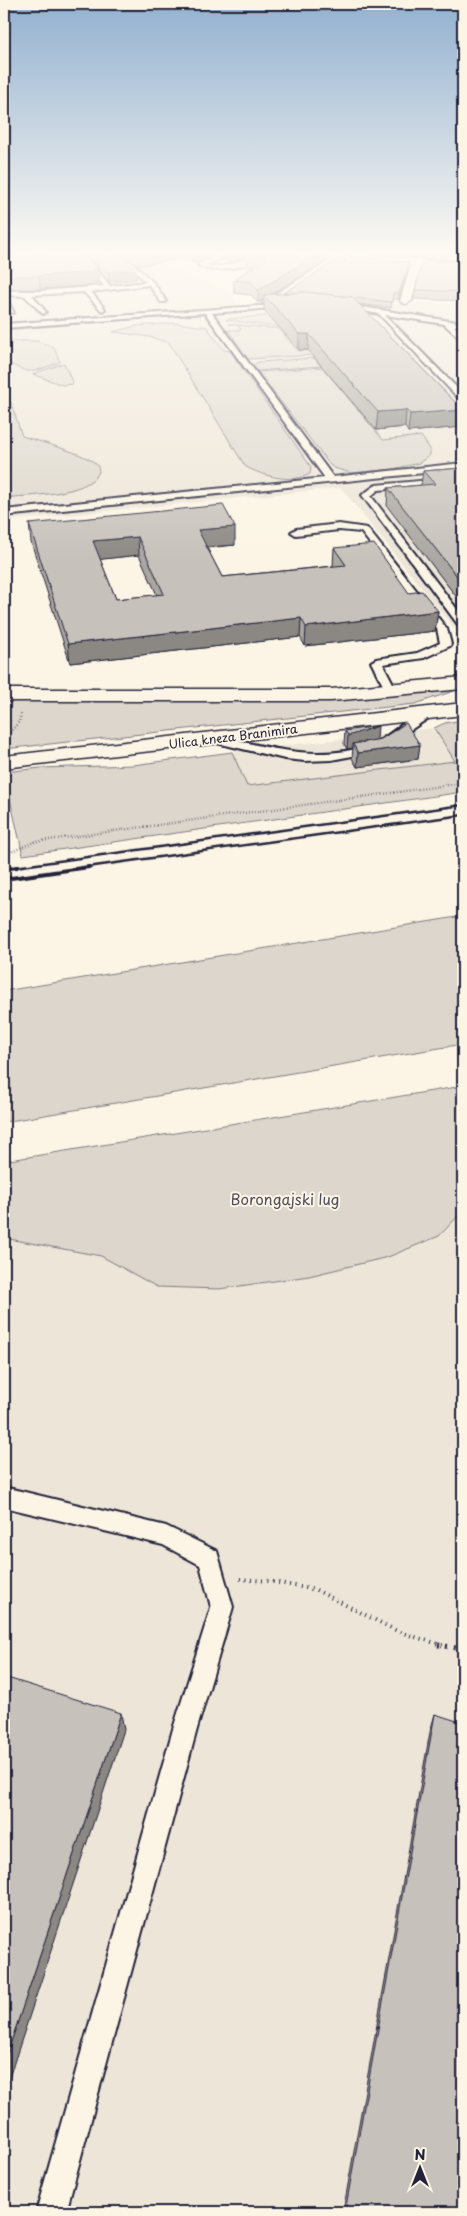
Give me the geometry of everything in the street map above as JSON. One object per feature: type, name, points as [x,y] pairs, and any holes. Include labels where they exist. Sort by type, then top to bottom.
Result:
[{"type":"street","points":[[4,695],[323,695],[463,684]]},
{"type":"street","points":[[430,713],[463,697]]},
{"type":"street","name":"Ulica kneza Branimira","points":[[4,762],[463,709]]},
{"type":"lane","points":[[240,356],[331,480]]},
{"type":"lane","points":[[422,356],[463,398]]},
{"type":"lane","points":[[4,513],[463,466]]},
{"type":"lane","points":[[463,480],[376,488],[366,495],[463,624]]},
{"type":"lane","points":[[296,532],[338,528],[364,530],[442,629],[446,644],[420,656],[376,662],[391,691]]},
{"type":"lane","points":[[212,738],[285,755],[305,757],[331,756],[375,748],[430,713]]},
{"type":"lane","points":[[4,1497],[166,1536],[209,1558],[222,1607],[185,1729],[51,2212]]},
{"type":"path","points":[[4,739],[19,722],[22,712]]},
{"type":"path","points":[[4,855],[34,842],[463,784]]},
{"type":"path","points":[[214,1578],[269,1581],[316,1590],[399,1632],[439,1645],[463,1649]]},
{"type":"shaded area","points":[[4,356],[463,356],[463,639],[341,488],[4,521]]},
{"type":"shaded area","points":[[434,728],[455,761],[246,787],[232,752]]},
{"type":"shaded area","points":[[463,1086],[463,2212],[4,2212],[4,1161]]},
{"type":"green space","points":[[4,356],[58,356],[60,362],[37,370],[26,371],[4,360]]},
{"type":"green space","points":[[177,356],[234,356],[311,467],[310,474],[303,477],[277,478],[245,466]]},
{"type":"green space","points":[[246,356],[291,356],[248,359]]},
{"type":"green space","points":[[314,358],[321,366],[257,371],[253,365],[259,362]]},
{"type":"green space","points":[[64,363],[73,384],[62,385],[33,374]]},
{"type":"green space","points":[[322,367],[383,440],[421,436],[430,449],[430,455],[419,463],[393,469],[351,473],[330,465],[258,372]]},
{"type":"green space","points":[[4,382],[22,436],[73,452],[92,461],[97,466],[99,472],[92,480],[82,486],[56,493],[4,498],[4,448],[7,447],[4,433]]},
{"type":"green space","points":[[460,689],[415,704],[4,749],[4,701],[18,698],[341,699]]},
{"type":"green space","points":[[463,720],[463,792],[23,855],[10,799],[4,798],[4,772],[41,768],[133,765],[232,752],[247,786],[455,761],[434,728],[445,723]]},
{"type":"green space","points":[[463,916],[463,1044],[4,1122],[4,991]]},
{"type":"green space","name":"Borongajski lug","points":[[463,1086],[463,1211],[439,1236],[388,1257],[309,1276],[219,1289],[157,1287],[101,1256],[4,1238],[4,1161]]},
{"type":"building","points":[[329,356],[410,356],[463,410],[410,414],[406,410],[378,412]]},
{"type":"building","points":[[463,468],[463,492],[460,492],[463,496],[463,584],[388,488],[435,484],[423,471]]},
{"type":"building","points":[[223,505],[235,527],[198,530],[222,577],[346,565],[334,548],[374,544],[409,593],[422,591],[438,611],[306,627],[301,618],[68,644],[29,524]],"holes":[[[138,537],[164,594],[116,599],[93,541]]]},
{"type":"building","points":[[406,723],[420,745],[358,753],[353,744],[381,739]]},
{"type":"building","points":[[378,726],[351,735],[348,735],[345,731]]},
{"type":"building","points":[[4,1677],[121,1713],[4,2063]]},
{"type":"building","points":[[435,1714],[463,1723],[463,2212],[345,2212]]},
{"type":"railway","points":[[8,868],[463,805]]},
{"type":"railway","points":[[80,868],[463,815]]},
{"type":"railway","points":[[4,869],[17,867]]},
{"type":"railway","points":[[4,879],[89,867]]}]
